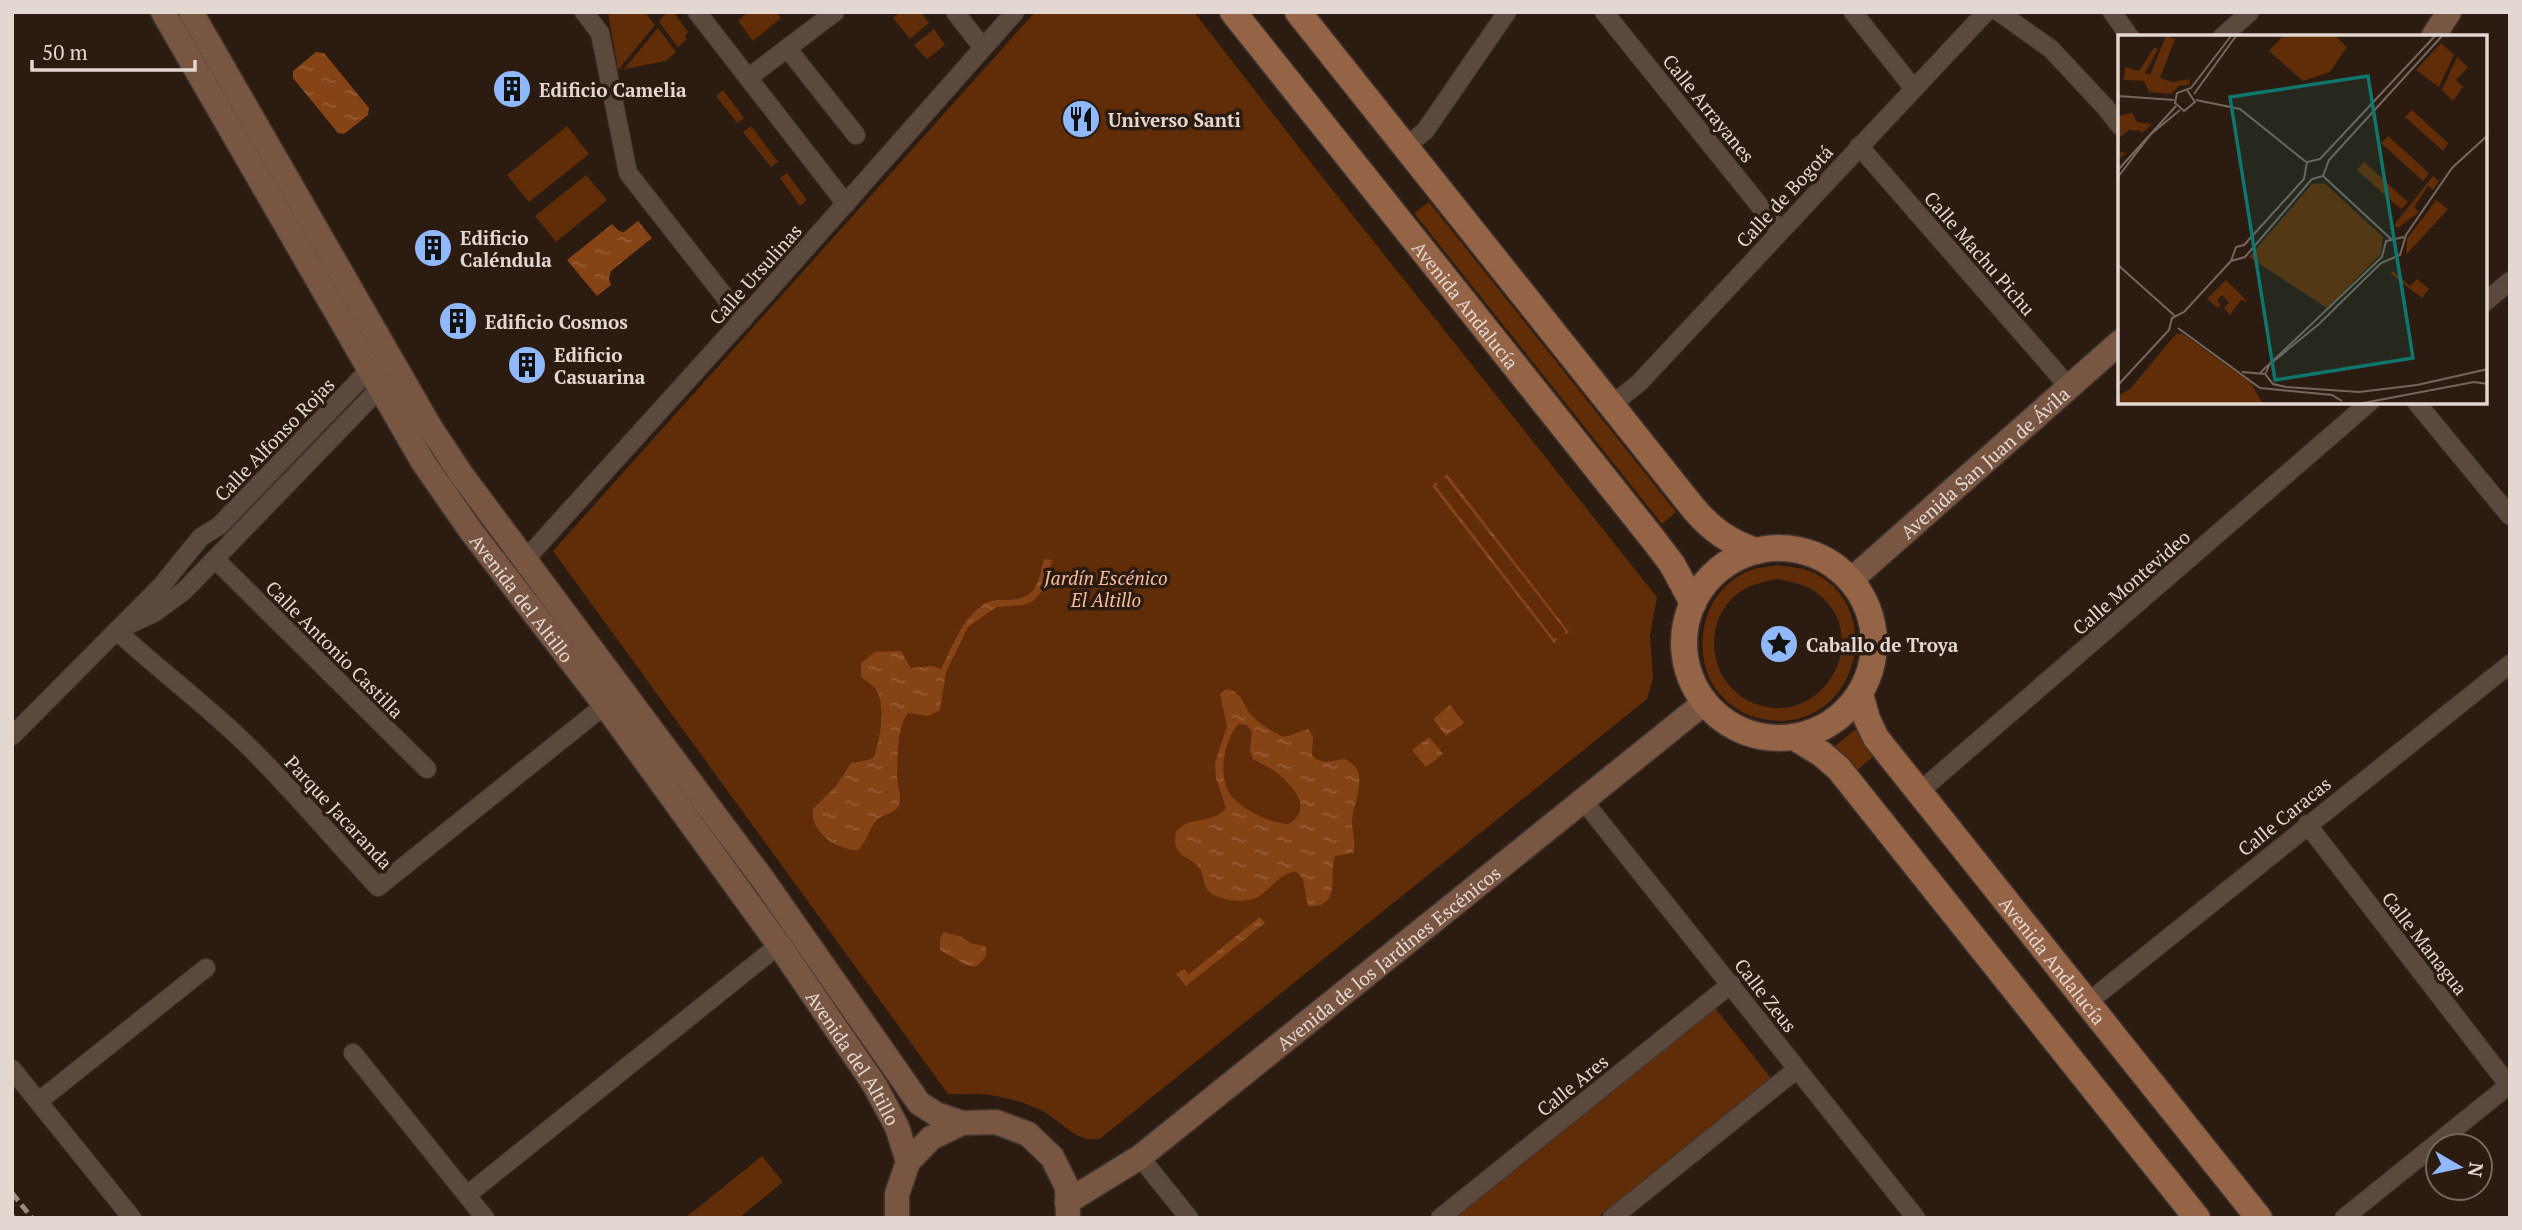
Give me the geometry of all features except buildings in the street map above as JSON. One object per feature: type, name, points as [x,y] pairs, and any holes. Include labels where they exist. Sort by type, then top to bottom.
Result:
[{"type":"main road","name":"Avenida Andalucía","points":[[1233,12],[1659,547],[1672,564],[1693,603]]},
{"type":"main road","points":[[1298,12],[1709,526],[1724,538],[1756,551]]},
{"type":"main road","points":[[1762,548],[1795,548],[1826,559],[1851,580],[1867,606],[1874,635],[1872,666],[1860,694],[1840,717],[1814,732],[1784,739],[1754,736],[1726,723],[1704,703],[1688,674],[1683,642],[1690,609],[1706,581],[1731,560],[1756,551],[1762,548]]},
{"type":"main road","name":"Avenida Andalucía","points":[[1860,694],[1876,738],[2259,1218]]},
{"type":"main road","points":[[1794,737],[1822,754],[1839,769],[2197,1218]]},
{"type":"street","name":"Avenida del Altillo","points":[[163,12],[423,462],[471,531],[605,705],[779,945],[874,1084],[897,1127],[908,1162]]},
{"type":"street","name":"Avenida del Altillo","points":[[191,12],[430,427],[461,474],[764,881],[919,1103],[936,1114],[962,1123],[996,1122],[1010,1125],[1028,1134],[1052,1157],[1067,1187],[1067,1210]]},
{"type":"street","points":[[584,12],[600,33],[628,173],[743,320]]},
{"type":"street","points":[[696,12],[846,204]]},
{"type":"street","points":[[748,78],[835,12]]},
{"type":"street","points":[[955,12],[983,48]]},
{"type":"street","name":"Calle Ursulinas","points":[[524,561],[743,320],[1015,12]]},
{"type":"street","points":[[1405,147],[1425,131],[1507,12]]},
{"type":"street","name":"Calle Arrayanes","points":[[1604,12],[1780,231]]},
{"type":"street","points":[[1853,12],[1914,89]]},
{"type":"street","name":"Calle de Bogotá","points":[[1611,405],[1639,383],[1986,12]]},
{"type":"street","points":[[1999,12],[2051,50],[2106,108],[2118,125]]},
{"type":"street","points":[[2112,12],[2129,35]]},
{"type":"street","points":[[2224,35],[2250,12]]},
{"type":"street","points":[[2434,35],[2449,12]]},
{"type":"street","points":[[787,48],[856,135]]},
{"type":"street","name":"Calle Machu Pichu","points":[[1859,146],[2069,387]]},
{"type":"street","points":[[2487,300],[2510,281]]},
{"type":"street","name":"Avenida San Juan de Ávila","points":[[1851,580],[2118,343]]},
{"type":"street","name":"Calle Alfonso Rojas","points":[[12,736],[162,585],[200,541],[375,379]]},
{"type":"street","points":[[117,631],[154,612],[184,591],[375,379]]},
{"type":"street","name":"Calle Montevideo","points":[[1919,792],[2368,404]]},
{"type":"street","points":[[2418,404],[2510,516]]},
{"type":"street","points":[[200,541],[196,555],[203,561],[216,558]]},
{"type":"street","name":"Calle Antonio Castilla","points":[[216,558],[427,769]]},
{"type":"street","name":"Parque Jacaranda","points":[[117,631],[146,658],[181,684],[251,748],[378,887],[605,705]]},
{"type":"street","name":"Calle Caracas","points":[[2087,1003],[2510,664]]},
{"type":"street","name":"Avenida de los Jardines Escénicos","points":[[1067,1210],[1140,1157],[1704,703]]},
{"type":"street","name":"Calle Zeus","points":[[1582,799],[1916,1218]]},
{"type":"street","name":"Calle Managua","points":[[2307,824],[2509,1086]]},
{"type":"street","points":[[467,1195],[779,945]]},
{"type":"street","points":[[39,1101],[206,968]]},
{"type":"street","name":"Calle Ares","points":[[1440,1218],[1731,984]]},
{"type":"street","points":[[353,1053],[485,1218]]},
{"type":"street","points":[[12,1069],[132,1218]]},
{"type":"street","points":[[1612,1218],[1797,1069]]},
{"type":"street","points":[[2344,1218],[2509,1086]]},
{"type":"street","name":"Avenida del Altillo","points":[[897,1218],[897,1194],[908,1162],[931,1138],[962,1123]]},
{"type":"street","points":[[1140,1157],[1189,1218]]},
{"type":"green space","points":[[608,12],[645,12],[655,25],[618,70]]},
{"type":"green space","points":[[667,12],[673,12],[688,32],[685,36],[687,39],[678,47],[659,22]]},
{"type":"green space","points":[[748,12],[776,12],[781,18],[753,41],[738,21]]},
{"type":"green space","points":[[900,12],[921,12],[929,23],[910,39],[893,18]]},
{"type":"green space","name":"Jardín Escénico El Altillo","points":[[1035,12],[1194,12],[1657,597],[1650,635],[1653,678],[1647,699],[1101,1138],[1093,1139],[1078,1135],[1051,1116],[1021,1102],[981,1094],[948,1094],[553,551]]},
{"type":"green space","points":[[658,28],[676,52],[666,61],[624,69]]},
{"type":"green space","points":[[934,29],[945,45],[927,59],[914,45]]},
{"type":"green space","points":[[723,90],[744,118],[737,123],[716,96]]},
{"type":"green space","points":[[567,126],[589,154],[529,202],[507,175]]},
{"type":"green space","points":[[751,126],[778,162],[771,167],[743,132]]},
{"type":"green space","points":[[787,173],[807,200],[800,206],[780,178]]},
{"type":"green space","points":[[586,175],[607,200],[556,242],[535,216]]},
{"type":"green space","points":[[1429,202],[1676,512],[1662,524],[1414,213]]},
{"type":"green space","points":[[1777,565],[1804,569],[1832,586],[1849,610],[1855,638],[1851,666],[1838,692],[1817,711],[1787,720],[1751,716],[1730,704],[1710,679],[1703,657],[1702,642],[1708,612],[1725,587],[1737,577],[1754,569]],"holes":[[[1777,579],[1798,584],[1817,593],[1832,609],[1840,627],[1842,646],[1838,665],[1829,682],[1815,696],[1797,705],[1776,708],[1754,703],[1730,687],[1720,671],[1714,647],[1717,623],[1728,602],[1746,588]]]},
{"type":"green space","points":[[1856,729],[1875,755],[1856,771],[1835,746]]},
{"type":"green space","points":[[1715,1008],[1771,1078],[1597,1218],[1455,1218]]},
{"type":"green space","points":[[762,1156],[783,1182],[739,1218],[685,1218]]},
{"type":"water","points":[[316,52],[324,53],[369,108],[368,115],[344,134],[338,133],[293,78],[293,71]]},
{"type":"water","points":[[638,221],[652,238],[611,271],[611,285],[597,296],[567,260],[612,224],[624,232]]},
{"type":"water","points":[[1447,474],[1569,632],[1565,635],[1565,630],[1443,477]]},
{"type":"water","points":[[1436,482],[1436,486],[1554,639],[1558,639],[1554,643],[1432,486]]},
{"type":"water","points":[[1044,559],[1052,560],[1046,586],[1033,601],[1024,605],[996,607],[968,627],[946,672],[940,710],[928,716],[908,713],[901,727],[898,743],[897,776],[900,797],[897,808],[877,819],[858,850],[834,844],[826,838],[816,825],[813,809],[836,786],[851,763],[874,757],[878,742],[881,725],[880,700],[875,688],[861,677],[861,663],[875,652],[901,651],[911,668],[933,666],[941,669],[958,634],[975,611],[990,601],[1023,598],[1029,594],[1037,584]]},
{"type":"water","points":[[1226,689],[1232,690],[1242,699],[1255,719],[1284,737],[1308,729],[1313,736],[1312,755],[1315,758],[1326,762],[1344,759],[1357,770],[1359,785],[1352,819],[1353,853],[1335,856],[1332,889],[1326,902],[1308,906],[1303,879],[1297,872],[1283,876],[1255,898],[1238,901],[1220,898],[1207,889],[1196,864],[1182,855],[1176,847],[1176,832],[1181,827],[1213,817],[1226,808],[1216,778],[1215,763],[1227,726],[1220,694]],"holes":[[[1238,724],[1246,725],[1252,731],[1250,751],[1253,759],[1275,772],[1290,785],[1299,798],[1300,812],[1288,824],[1251,812],[1238,803],[1228,790],[1223,771],[1226,750]]]},
{"type":"water","points":[[1450,705],[1464,723],[1446,736],[1433,719]]},
{"type":"water","points":[[1429,737],[1443,754],[1426,767],[1412,750]]},
{"type":"water","points":[[1260,917],[1265,923],[1186,986],[1176,974],[1184,969],[1189,974]]},
{"type":"water","points":[[944,932],[985,946],[987,952],[984,958],[975,967],[966,965],[940,950],[940,939]]},
{"type":"railway","points":[[12,1193],[32,1218]]},
{"type":"place","name":"Edificio Camelia","points":[[512,89]]},
{"type":"place","name":"Universo Santi","points":[[1081,119]]},
{"type":"place","name":"Edificio Caléndula","points":[[433,248]]},
{"type":"place","name":"Edificio Cosmos","points":[[458,321]]},
{"type":"place","name":"Edificio Casuarina","points":[[527,365]]},
{"type":"place","name":"Caballo de Troya","points":[[1779,644]]}]
